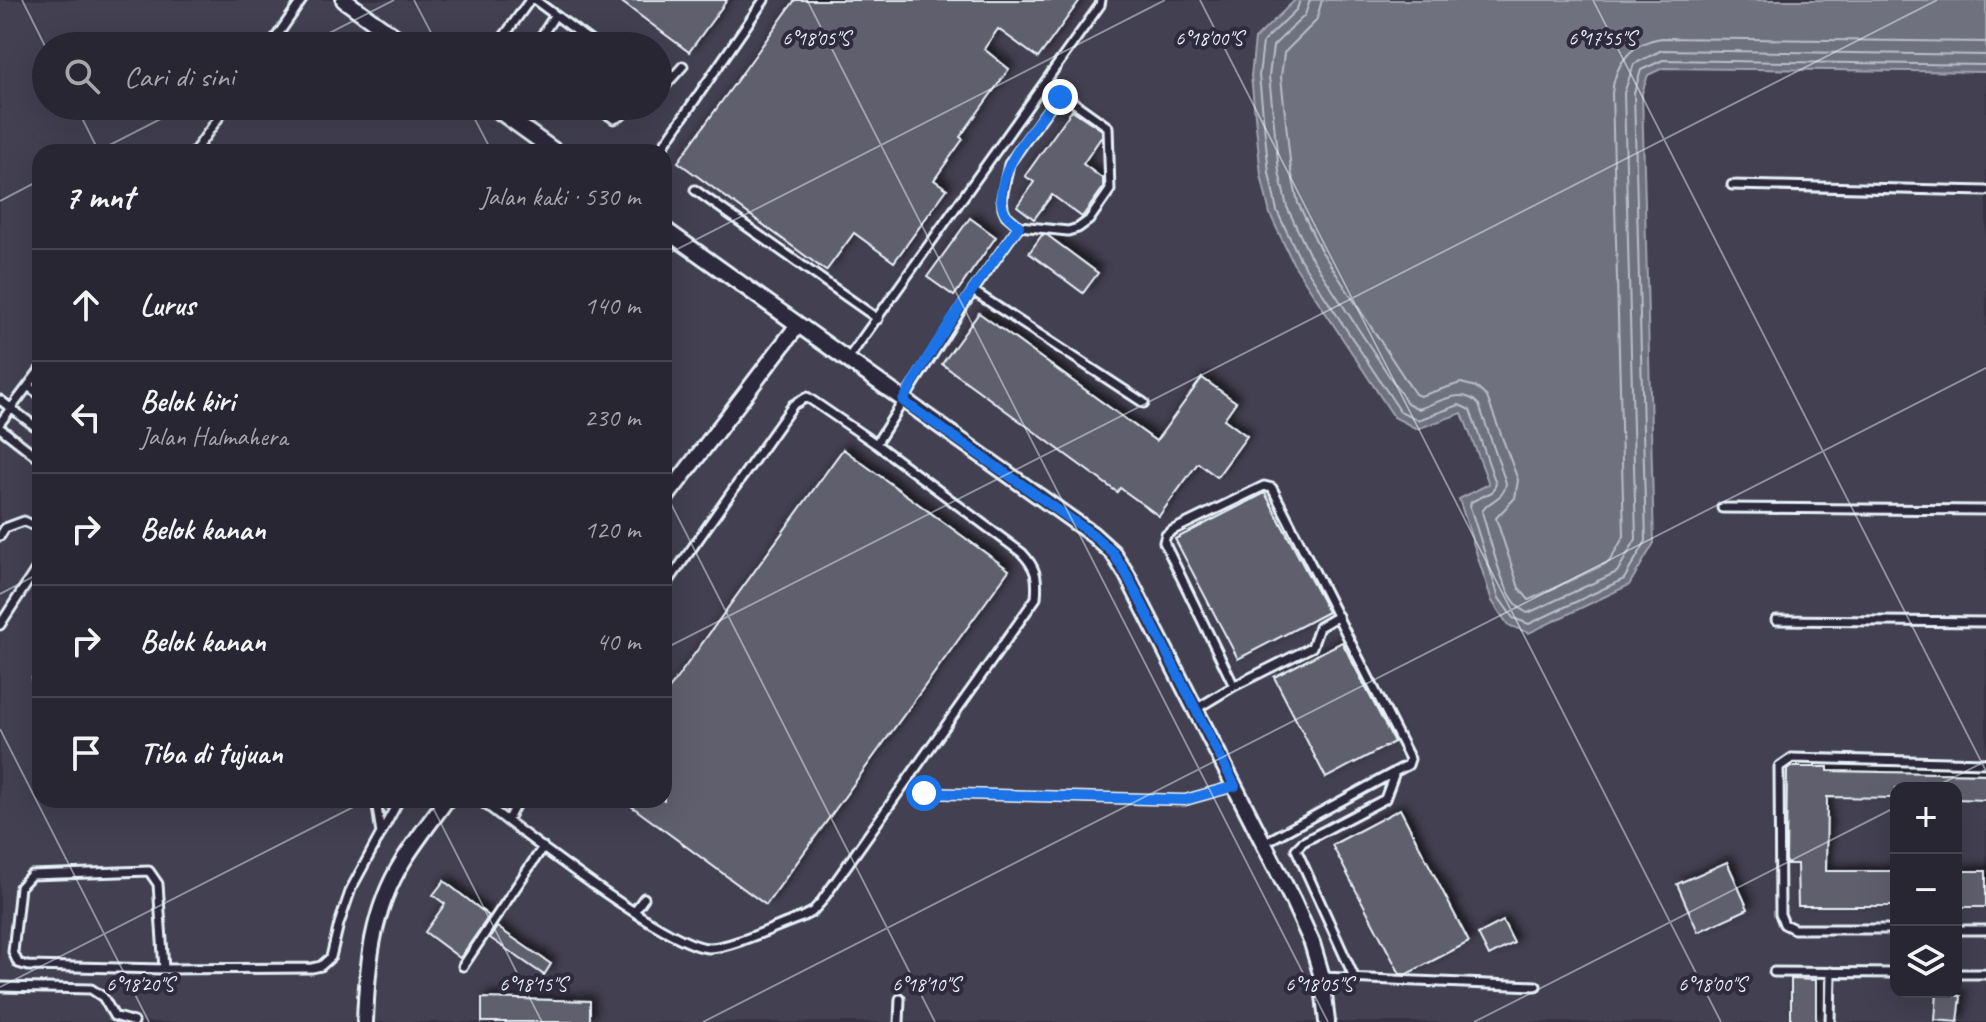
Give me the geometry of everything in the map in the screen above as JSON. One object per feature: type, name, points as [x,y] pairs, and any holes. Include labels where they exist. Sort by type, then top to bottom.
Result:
[{"type":"street","points":[[344,0],[389,32]]},
{"type":"street","points":[[511,120],[545,144]]},
{"type":"street","points":[[672,235],[1080,525],[1113,553],[1144,606],[1312,943],[1322,977],[1327,1022]]},
{"type":"street","points":[[672,490],[798,325]]},
{"type":"street","points":[[365,1022],[368,954],[376,923],[402,862],[440,808]]},
{"type":"lane","points":[[280,32],[302,0]]},
{"type":"lane","points":[[508,32],[532,0],[578,32]]},
{"type":"lane","points":[[665,144],[764,0]]},
{"type":"lane","points":[[847,360],[1092,17],[1101,0]]},
{"type":"lane","points":[[544,32],[555,15]]},
{"type":"lane","points":[[672,78],[683,66]]},
{"type":"lane","points":[[1066,97],[1108,127],[1110,190],[1089,220],[1078,228],[1068,231],[1019,226],[1006,215],[1003,208],[1009,164],[1054,101],[1066,97]]},
{"type":"lane","points":[[200,144],[217,120]]},
{"type":"lane","points":[[1732,185],[1986,191]]},
{"type":"lane","points":[[695,190],[878,319]]},
{"type":"lane","points":[[876,444],[915,379],[1019,226]]},
{"type":"lane","points":[[973,291],[1144,403]]},
{"type":"lane","points":[[32,381],[0,426],[32,452]]},
{"type":"lane","points":[[28,386],[32,389]]},
{"type":"lane","points":[[490,808],[634,912],[695,946],[712,948],[730,944],[812,912],[1036,598],[1037,579],[1034,566],[1022,553],[876,444],[807,397],[793,405],[672,577]]},
{"type":"lane","points":[[0,400],[32,424]]},
{"type":"lane","points":[[1234,686],[1165,549],[1166,535],[1264,486],[1272,488],[1410,754],[1408,765],[1264,843]]},
{"type":"lane","points":[[1722,508],[1986,510]]},
{"type":"lane","points":[[0,536],[5,528],[24,521],[32,525]]},
{"type":"lane","points":[[0,625],[32,575]]},
{"type":"lane","points":[[1196,709],[1312,647],[1319,627],[1338,616]]},
{"type":"lane","points":[[1776,620],[1986,622]]},
{"type":"lane","points":[[1890,929],[1794,929],[1784,924],[1780,914],[1779,767],[1792,758],[1986,763]]},
{"type":"lane","points":[[1355,979],[1296,849],[1303,842],[1385,799],[1395,772]]},
{"type":"lane","points":[[924,793],[1185,800],[1235,786]]},
{"type":"lane","points":[[377,808],[381,834]]},
{"type":"lane","points":[[164,969],[158,884],[149,871],[31,875],[20,887],[13,952],[18,963],[28,966],[164,969],[312,968],[331,957],[351,889],[395,808]]},
{"type":"lane","points":[[507,821],[514,808]]},
{"type":"lane","points":[[463,966],[543,847]]},
{"type":"lane","points":[[634,912],[644,898]]},
{"type":"lane","points":[[1962,930],[1986,930]]},
{"type":"lane","points":[[1774,972],[1890,973]]},
{"type":"lane","points":[[1830,1022],[1831,972]]},
{"type":"lane","points":[[1962,974],[1986,974]]},
{"type":"lane","points":[[1322,977],[1536,986]]},
{"type":"lane","points":[[0,987],[91,989],[103,997],[114,1016],[134,1022]]},
{"type":"lane","points":[[899,1022],[900,999]]},
{"type":"shaded area","points":[[0,0],[1986,0],[1986,1022],[0,1022]]},
{"type":"water","points":[[1295,0],[1986,0],[1986,72],[1663,68],[1648,75],[1642,93],[1654,543],[1629,585],[1529,633],[1508,625],[1492,601],[1459,499],[1489,484],[1462,413],[1417,429],[1394,417],[1293,263],[1270,214],[1261,175],[1251,76],[1255,39]]},
{"type":"building","points":[[619,0],[727,0],[689,52],[672,39],[672,32],[662,32]]},
{"type":"building","points":[[795,0],[1080,0],[1038,58],[998,29],[984,49],[1009,69],[960,137],[963,139],[934,180],[947,189],[894,262],[854,233],[826,271],[678,162]]},
{"type":"building","points":[[1072,110],[1102,130],[1102,136],[1083,164],[1103,179],[1103,188],[1082,217],[1052,195],[1034,219],[1017,206],[1034,182],[1025,176]]},
{"type":"building","points":[[970,218],[996,237],[954,296],[927,277]]},
{"type":"building","points":[[1042,235],[1047,235],[1098,273],[1083,293],[1029,253]]},
{"type":"building","points":[[979,313],[1156,441],[1202,378],[1236,402],[1224,419],[1247,436],[1217,477],[1198,463],[1159,516],[1120,488],[1117,492],[942,364]]},
{"type":"building","points":[[843,449],[1009,570],[766,905],[634,808],[672,808],[672,685]]},
{"type":"building","points":[[1265,493],[1328,612],[1238,659],[1175,539]]},
{"type":"building","points":[[1342,642],[1394,742],[1326,778],[1274,677]]},
{"type":"building","points":[[1791,767],[1828,767],[1828,771],[1986,774],[1986,800],[1962,799],[1962,782],[1890,782],[1890,798],[1827,797],[1826,871],[1890,871],[1890,906],[1798,906],[1797,864],[1786,864],[1787,770]]},
{"type":"building","points":[[1400,809],[1469,942],[1407,974],[1400,974],[1332,845]]},
{"type":"building","points":[[1727,862],[1748,909],[1698,932],[1677,884]]},
{"type":"building","points":[[1962,871],[1986,871],[1986,907],[1962,907]]},
{"type":"building","points":[[444,881],[489,916],[460,958],[425,932],[445,904],[433,895]]},
{"type":"building","points":[[1503,921],[1514,943],[1489,956],[1478,934]]},
{"type":"building","points":[[497,927],[551,964],[544,975],[490,938]]},
{"type":"building","points":[[1791,979],[1816,980],[1816,1022],[1791,1022]]},
{"type":"building","points":[[482,998],[590,1001],[590,1022],[482,1022]]},
{"type":"building","points":[[1937,998],[1961,998],[1958,1022],[1935,1020]]},
{"type":"route","points":[[924,793],[1185,800],[1235,786],[1144,606],[1113,553],[1092,534],[903,401],[973,291],[1019,226],[1006,215],[1003,208],[1009,164],[1060,97]]}]
